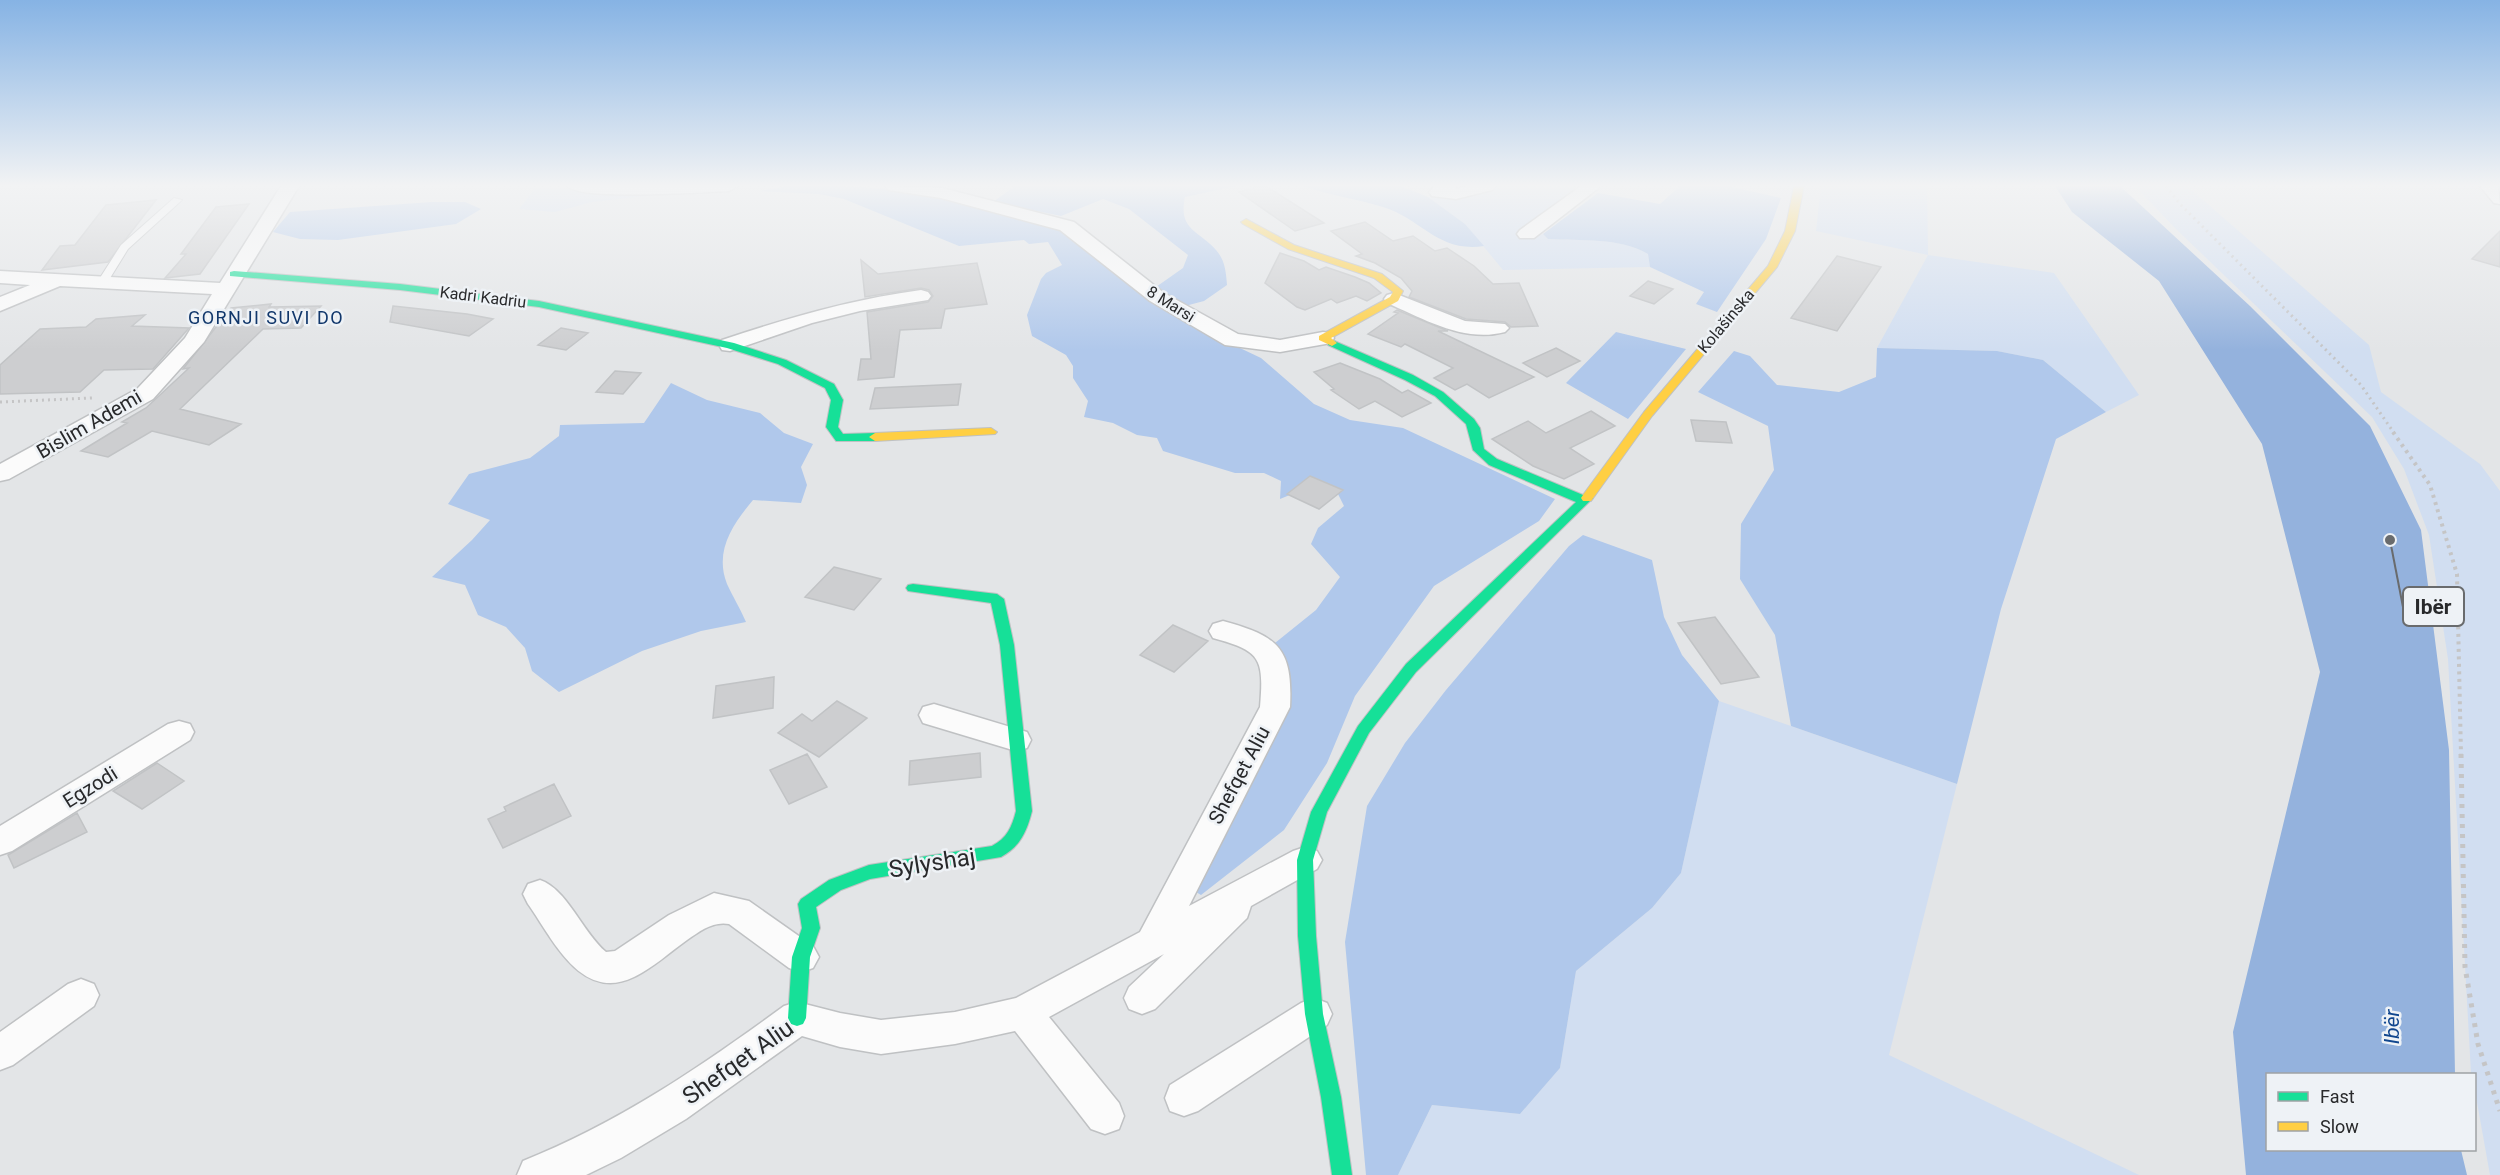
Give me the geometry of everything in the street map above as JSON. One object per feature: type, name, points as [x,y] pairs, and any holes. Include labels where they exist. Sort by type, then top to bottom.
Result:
[{"type":"street","name":"Bislim Ademi","points":[[0,474],[145,394],[193,342],[256,241]]},
{"type":"street","name":"8 Marsi","points":[[1086,241],[1157,297],[1233,340],[1280,346],[1323,338],[1394,299]]},
{"type":"street","points":[[1279,241],[1290,247],[1385,280],[1398,291],[1394,299],[1462,327],[1498,328]]},
{"type":"street","name":"Kolašinska","points":[[1342,1175],[1331,1097],[1314,1014],[1307,936],[1305,860],[1319,812],[1363,730],[1411,668],[1585,501],[1648,414],[1772,267],[1785,241]]},
{"type":"street","points":[[0,277],[230,282]]},
{"type":"street","points":[[0,304],[60,279]]},
{"type":"street","name":"Kadri Kadriu","points":[[230,282],[400,287],[539,304],[730,345],[782,362],[830,386],[837,400],[832,427],[840,438],[991,432]]},
{"type":"street","name":"Kadri Kadriu","points":[[730,345],[848,308],[921,296]]},
{"type":"street","points":[[1323,338],[1358,358],[1435,390],[1455,406],[1474,427],[1475,443],[1480,453],[1493,462],[1585,501]]},
{"type":"street","name":"Sylyshaj","points":[[797,1018],[801,957],[810,928],[807,904],[819,892],[847,878],[938,860],[977,857],[1005,849],[1020,831],[1024,811],[1005,635],[997,599],[913,588]]},
{"type":"street","name":"Shefqet Aliu","points":[[1154,940],[1275,707],[1277,678],[1271,654],[1252,638],[1223,631]]},
{"type":"street","points":[[934,715],[1016,740]]},
{"type":"street","name":"Egzodi","points":[[0,842],[179,732]]},
{"type":"street","name":"Shefqet Aliu","points":[[537,1175],[623,1138],[705,1085],[797,1018],[840,1030],[881,1037],[955,1028],[1023,1013],[1305,860]]},
{"type":"street","name":"Shefqet Aliu","points":[[1142,998],[1255,888]]},
{"type":"street","points":[[540,894],[583,954],[600,968],[622,966],[681,925],[714,907],[737,911],[801,957]]},
{"type":"street","points":[[0,1053],[81,995]]},
{"type":"street","points":[[1023,1013],[1105,1116]]},
{"type":"street","points":[[1184,1098],[1314,1014]]},
{"type":"lane","points":[[103,281],[124,247],[131,241]]},
{"type":"path","points":[[2217,241],[2361,385],[2430,485],[2457,574],[2465,967],[2478,1044],[2500,1111]]},
{"type":"path","points":[[0,402],[145,394]]},
{"type":"shaded area","points":[[946,241],[1015,241],[959,246]]},
{"type":"shaded area","points":[[1025,241],[1082,241],[1223,340],[1261,358],[1314,404],[1350,420],[1403,428],[1555,499],[1539,521],[1434,586],[1355,696],[1327,763],[1284,830],[1201,895],[1184,885],[1281,706],[1270,647],[1316,610],[1340,577],[1311,544],[1318,528],[1344,506],[1336,490],[1314,485],[1280,499],[1281,481],[1264,473],[1235,473],[1163,451],[1157,438],[1137,435],[1113,423],[1084,417],[1088,401],[1073,378],[1073,366],[1066,355],[1032,336],[1027,315],[1041,279],[1046,273],[1062,265],[1048,242],[1029,244]]},
{"type":"shaded area","points":[[1170,241],[1206,241],[1216,250],[1223,262],[1227,285],[1204,301],[1185,306],[1156,287],[1183,268],[1188,255]]},
{"type":"shaded area","points":[[1444,241],[1480,241],[1484,246],[1468,247]]},
{"type":"shaded area","points":[[1479,241],[1613,242],[1648,254],[1650,267],[1503,270]]},
{"type":"shaded area","points":[[1596,241],[1765,241],[1717,312],[1696,304],[1704,292],[1650,267],[1648,254],[1625,245]]},
{"type":"shaded area","points":[[1862,241],[1928,241],[1928,255]]},
{"type":"shaded area","points":[[2188,241],[2250,241],[2369,345],[2381,392],[2480,464],[2500,491],[2500,1175],[2490,1175],[2476,1097],[2476,1073],[2471,1073],[2448,659],[2429,535],[2404,469],[2372,417]]},
{"type":"shaded area","points":[[1928,255],[2054,273],[2139,395],[2106,412],[2043,360],[1997,351],[1877,348]]},
{"type":"shaded area","points":[[1616,332],[1686,349],[1628,419],[1566,383]]},
{"type":"shaded area","points":[[1877,348],[1997,351],[2043,360],[2106,412],[2056,439],[2001,609],[1957,784],[1791,726],[1775,635],[1740,579],[1741,524],[1774,470],[1768,426],[1698,392],[1734,351],[1750,356],[1777,385],[1839,392],[1876,377]]},
{"type":"shaded area","points":[[671,383],[707,400],[760,413],[784,433],[813,444],[801,467],[807,485],[801,503],[753,500],[733,528],[724,549],[724,572],[727,584],[746,622],[701,631],[642,651],[559,692],[532,671],[525,648],[506,627],[478,615],[465,585],[432,577],[490,520],[448,504],[469,474],[530,458],[559,436],[560,425],[644,423]]},
{"type":"shaded area","points":[[1583,535],[1652,560],[1664,617],[1682,655],[1719,701],[1681,873],[1652,908],[1576,971],[1560,1068],[1520,1114],[1432,1105],[1398,1175],[1366,1175],[1345,942],[1367,806],[1405,743],[1446,690],[1569,546]]},
{"type":"shaded area","points":[[1719,701],[1957,784],[1889,1055],[2139,1175],[1398,1175],[1432,1105],[1520,1114],[1560,1068],[1576,971],[1652,908],[1681,873]]},
{"type":"water","points":[[2108,241],[2179,241],[2250,306],[2370,426],[2421,530],[2449,750],[2455,1073],[2266,1073],[2266,1151],[2461,1151],[2467,1175],[2246,1175],[2233,1032],[2320,672],[2262,444],[2159,281]]},
{"type":"building","points":[[78,241],[124,241],[108,262],[42,270],[60,246],[75,245]]},
{"type":"building","points":[[191,241],[223,241],[200,274],[165,278],[186,254],[181,254]]},
{"type":"building","points":[[1344,241],[1420,241],[1435,251],[1447,248],[1474,266],[1493,284],[1519,283],[1538,326],[1511,327],[1505,322],[1466,319],[1409,297],[1412,291],[1401,278],[1375,263],[1356,256],[1362,254]]},
{"type":"building","points":[[2490,241],[2500,241],[2500,267],[2472,259]]},
{"type":"building","points":[[1280,253],[1304,261],[1319,270],[1326,267],[1355,277],[1369,283],[1381,293],[1367,301],[1356,296],[1337,303],[1331,299],[1305,310],[1297,307],[1265,283]]},
{"type":"building","points":[[1837,256],[1881,267],[1837,331],[1791,318]]},
{"type":"building","points":[[861,260],[878,274],[977,263],[987,304],[945,309],[941,328],[900,330],[894,377],[858,380],[861,359],[871,359],[867,312],[928,302],[933,296],[929,290],[921,288],[865,297]]},
{"type":"building","points":[[1648,281],[1673,289],[1654,304],[1630,296]]},
{"type":"building","points":[[271,304],[269,307],[321,306],[301,328],[263,329],[180,409],[241,424],[209,445],[152,431],[108,457],[81,451],[127,423],[122,422],[146,408],[189,368],[183,369],[231,308]]},
{"type":"building","points":[[393,306],[493,319],[469,336],[390,322]]},
{"type":"building","points":[[1397,310],[1448,331],[1438,331],[1534,377],[1489,398],[1467,384],[1455,390],[1434,378],[1453,368],[1405,344],[1401,347],[1368,334],[1398,313],[1394,312]]},
{"type":"building","points":[[145,315],[132,326],[189,328],[153,369],[104,370],[80,392],[0,394],[0,365],[40,329],[86,327],[96,319]]},
{"type":"building","points":[[561,328],[588,333],[566,350],[538,345]]},
{"type":"building","points":[[1556,348],[1580,361],[1547,377],[1523,363]]},
{"type":"building","points":[[1340,363],[1380,379],[1402,393],[1408,390],[1431,403],[1402,417],[1375,401],[1359,409],[1331,390],[1334,389],[1314,372]]},
{"type":"building","points":[[615,371],[641,373],[623,394],[596,392]]},
{"type":"building","points":[[961,384],[958,405],[870,409],[875,388]]},
{"type":"building","points":[[1591,411],[1615,426],[1570,448],[1594,464],[1564,479],[1533,466],[1492,439],[1528,421],[1546,433]]},
{"type":"building","points":[[1691,420],[1726,422],[1732,443],[1696,441]]},
{"type":"building","points":[[1310,476],[1343,490],[1319,509],[1287,494]]},
{"type":"building","points":[[834,567],[881,579],[854,610],[805,597]]},
{"type":"building","points":[[1715,617],[1759,677],[1721,684],[1678,623]]},
{"type":"building","points":[[1173,625],[1208,641],[1174,672],[1140,655]]},
{"type":"building","points":[[774,677],[773,708],[713,718],[716,686]]},
{"type":"building","points":[[837,701],[867,718],[819,757],[778,733],[802,714],[812,721]]},
{"type":"building","points":[[980,753],[981,777],[909,785],[910,761]]},
{"type":"building","points":[[807,754],[827,787],[789,804],[770,770]]},
{"type":"building","points":[[157,763],[184,781],[142,809],[113,791]]},
{"type":"building","points":[[554,784],[571,816],[503,848],[488,819],[506,811],[504,807]]},
{"type":"building","points":[[77,813],[87,832],[14,868],[8,855]]},
{"type":"traffic: fast","points":[[234,274],[400,287],[539,304],[730,345],[782,362],[830,386],[837,400],[832,427],[840,438],[875,437]]},
{"type":"traffic: fast","points":[[1332,343],[1439,394],[1470,422],[1476,435],[1477,447],[1493,462],[1585,501]]},
{"type":"traffic: fast","points":[[1342,1175],[1331,1097],[1314,1014],[1307,936],[1305,860],[1319,812],[1363,730],[1411,668],[1587,498]]},
{"type":"traffic: fast","points":[[797,1018],[801,957],[811,928],[807,904],[835,885],[869,872],[995,852],[1011,841],[1018,830],[1024,811],[1007,645],[997,599],[913,588]]},
{"type":"traffic: slow","points":[[1280,241],[1291,247],[1378,276],[1398,291],[1394,299],[1323,338],[1332,343]]},
{"type":"traffic: slow","points":[[1587,498],[1648,414],[1772,267],[1785,241]]},
{"type":"traffic: slow","points":[[875,437],[991,432]]},
{"type":"place","name":"Ibër","points":[[2390,540]]},
{"type":"district","name":"GORNJI SUVI DO","points":[[266,317]]}]
